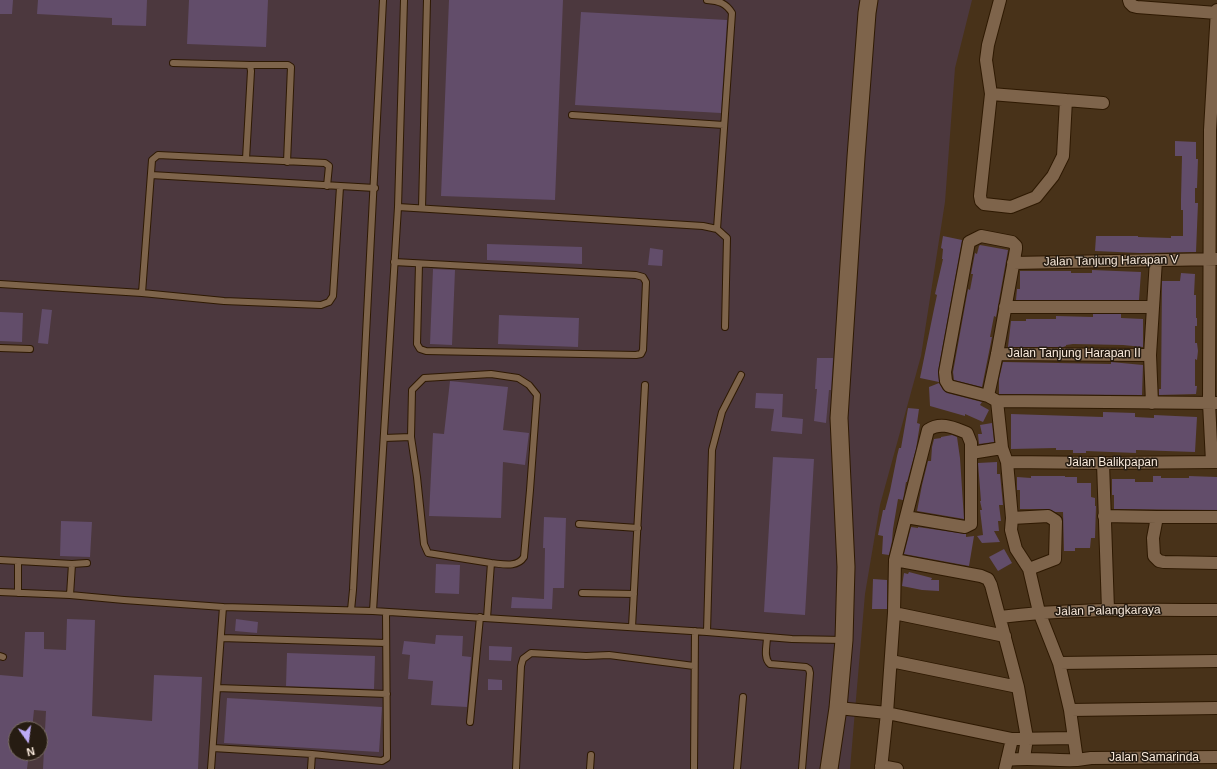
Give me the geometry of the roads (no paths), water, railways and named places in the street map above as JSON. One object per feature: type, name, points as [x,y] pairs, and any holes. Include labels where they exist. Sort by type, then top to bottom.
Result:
[{"type":"main road","points":[[829,769],[846,709],[844,640],[846,566],[840,418],[856,157],[869,0]]},
{"type":"street","points":[[1000,0],[988,45],[986,60],[990,94],[980,196],[981,201],[984,204],[1011,207],[1036,197],[1053,176],[1063,156],[1066,100]]},
{"type":"street","points":[[1129,0],[1130,3],[1137,8],[1217,11],[1213,258],[1214,462]]},
{"type":"street","points":[[990,94],[1103,103]]},
{"type":"street","points":[[1076,760],[1070,710],[1059,663],[1038,612],[1029,569],[1016,549],[1011,530],[1012,518],[1007,462],[1002,448],[992,399],[1005,307],[1016,246],[1012,242],[981,236],[969,242],[945,376],[949,386],[992,399],[1213,403]]},
{"type":"street","name":"Jalan Tanjung Harapan V","points":[[1013,263],[1213,258]]},
{"type":"street","points":[[1152,403],[1150,355],[1156,260]]},
{"type":"street","points":[[1005,307],[1153,307]]},
{"type":"street","name":"Jalan Tanjung Harapan II","points":[[998,354],[1150,355]]},
{"type":"street","points":[[897,769],[881,768],[891,661],[895,560],[928,430],[937,426],[947,426],[967,433],[971,443],[971,524],[965,527],[906,517]]},
{"type":"street","points":[[971,453],[1002,448]]},
{"type":"street","name":"Jalan Balikpapan","points":[[1007,462],[1214,462]]},
{"type":"street","points":[[1103,463],[1108,610]]},
{"type":"street","points":[[1012,518],[1048,516],[1056,521],[1055,559],[1029,569]]},
{"type":"street","points":[[1104,516],[1157,518],[1217,516]]},
{"type":"street","points":[[1157,518],[1153,538],[1154,556],[1159,561],[1217,564]]},
{"type":"street","points":[[895,560],[981,576],[988,579],[1000,616],[1018,687],[1027,738],[1024,758]]},
{"type":"street","name":"Jalan Palangkaraya","points":[[1000,616],[1038,612],[1108,610],[1217,610]]},
{"type":"street","points":[[894,613],[1005,636]]},
{"type":"street","points":[[891,661],[1018,687]]},
{"type":"street","points":[[1059,663],[1217,661]]},
{"type":"street","points":[[1070,710],[1217,708]]},
{"type":"street","points":[[846,709],[887,713],[1012,739],[1073,738]]},
{"type":"street","points":[[1006,765],[1012,739]]},
{"type":"street","name":"Jalan Samarinda","points":[[1006,765],[1024,758],[1098,761],[1217,758]]},
{"type":"lane","points":[[350,610],[353,590],[375,188],[383,0]]},
{"type":"lane","points":[[373,611],[398,207],[404,0]]},
{"type":"lane","points":[[422,208],[427,0]]},
{"type":"lane","points":[[707,0],[717,0],[728,5],[732,13],[717,229]]},
{"type":"lane","points":[[173,63],[288,65],[292,67],[287,162]]},
{"type":"lane","points":[[246,159],[251,71],[250,65]]},
{"type":"lane","points":[[572,115],[724,125]]},
{"type":"lane","points":[[142,293],[152,160],[158,154],[328,164],[327,186]]},
{"type":"lane","points":[[151,175],[375,188]]},
{"type":"lane","points":[[0,284],[142,293],[224,301],[321,305],[329,302],[333,296],[340,186]]},
{"type":"lane","points":[[398,207],[703,226],[717,229],[727,238],[726,327]]},
{"type":"lane","points":[[394,262],[629,275],[643,278],[646,282],[643,350],[641,354],[636,355],[426,351],[420,349],[417,344],[419,264]]},
{"type":"lane","points":[[0,348],[30,349]]},
{"type":"lane","points":[[491,374],[518,378],[529,385],[537,395],[524,557],[516,564],[491,563],[428,553],[424,544],[411,437],[412,390],[424,378],[491,374]]},
{"type":"lane","points":[[707,632],[712,450],[722,412],[741,376]]},
{"type":"lane","points":[[632,627],[645,384]]},
{"type":"lane","points":[[384,438],[411,437]]},
{"type":"lane","points":[[579,524],[638,528]]},
{"type":"lane","points":[[0,560],[72,564],[87,563]]},
{"type":"lane","points":[[18,562],[18,593]]},
{"type":"lane","points":[[487,618],[491,563]]},
{"type":"lane","points":[[70,595],[72,564]]},
{"type":"lane","points":[[0,592],[70,595],[223,607],[373,611],[695,631],[792,639],[844,640]]},
{"type":"lane","points":[[582,593],[634,594]]},
{"type":"lane","points":[[211,769],[223,607]]},
{"type":"lane","points":[[213,748],[382,760],[387,758],[386,612]]},
{"type":"lane","points":[[470,722],[480,617]]},
{"type":"lane","points":[[694,769],[695,631]]},
{"type":"lane","points":[[767,637],[767,662],[770,664],[806,667],[809,669],[810,673],[802,769]]},
{"type":"lane","points":[[221,638],[386,643]]},
{"type":"lane","points":[[516,769],[521,666],[523,660],[531,653],[586,656],[610,655],[694,666]]},
{"type":"lane","points":[[217,688],[387,694]]},
{"type":"lane","points":[[737,769],[744,697]]},
{"type":"lane","points":[[310,769],[312,754]]},
{"type":"lane","points":[[590,769],[591,755]]}]
